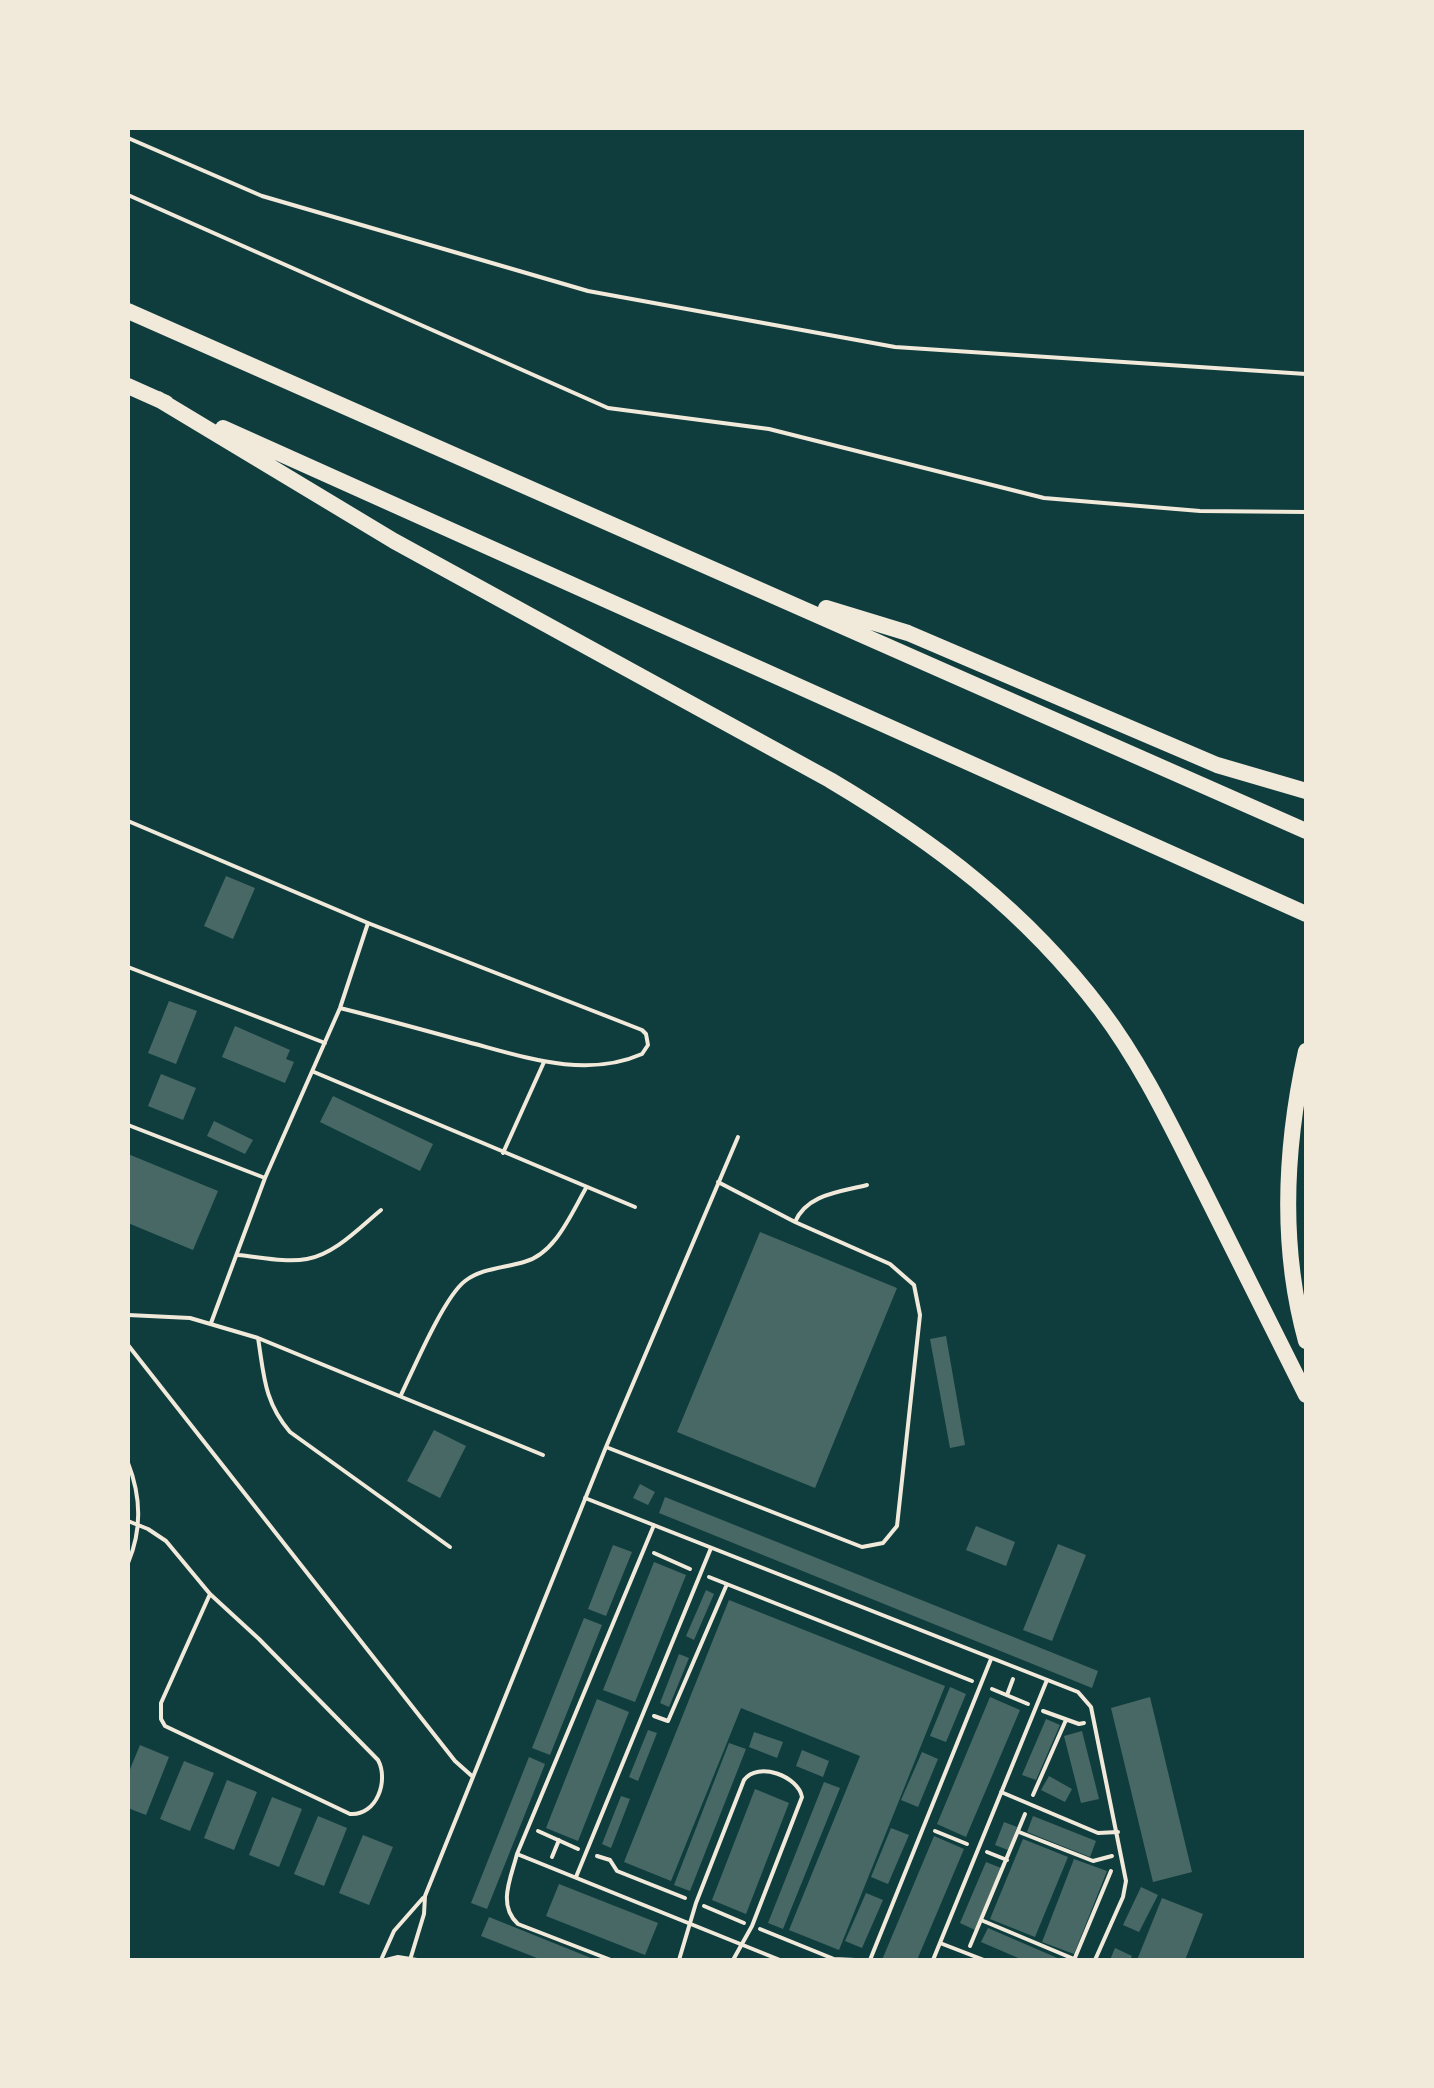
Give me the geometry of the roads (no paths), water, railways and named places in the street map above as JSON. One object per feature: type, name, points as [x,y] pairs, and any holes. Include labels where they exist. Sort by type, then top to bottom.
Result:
[{"type":"highway","points":[[128,311],[1306,831]]},
{"type":"highway","points":[[128,386],[1306,914]]},
{"type":"highway","points":[[158,399],[394,541],[830,780],[921,837],[986,888],[1069,971],[1102,1011],[1136,1063],[1173,1129],[1306,1395]]},
{"type":"highway","points":[[760,589],[908,633],[1217,765],[1306,791]]},
{"type":"highway","points":[[1306,1051],[1289,1155],[1289,1223],[1294,1284],[1306,1341]]},
{"type":"lane","points":[[128,138],[262,196],[588,291],[895,347],[1306,374]]},
{"type":"lane","points":[[128,821],[368,923],[642,1030],[648,1045],[642,1054],[623,1061],[580,1066],[544,1062],[340,1008]]},
{"type":"lane","points":[[211,1323],[265,1178],[340,1008],[368,923]]},
{"type":"lane","points":[[128,967],[325,1043]]},
{"type":"lane","points":[[503,1153],[544,1062]]},
{"type":"lane","points":[[314,1072],[635,1207]]},
{"type":"lane","points":[[128,1125],[265,1178]]},
{"type":"lane","points":[[384,1960],[394,1957],[413,1959],[425,1896],[606,1447],[738,1137]]},
{"type":"lane","points":[[606,1447],[862,1547],[883,1543],[897,1526],[920,1315],[914,1285],[890,1264],[795,1222],[718,1182]]},
{"type":"lane","points":[[795,1222],[812,1200],[867,1185]]},
{"type":"lane","points":[[401,1395],[452,1294],[474,1275],[527,1262],[541,1254],[557,1236],[587,1187]]},
{"type":"lane","points":[[238,1255],[293,1260],[320,1256],[381,1210]]},
{"type":"lane","points":[[128,1315],[179,1317],[211,1323],[258,1338],[543,1455]]},
{"type":"lane","points":[[258,1338],[267,1395],[275,1415],[290,1432],[450,1547]]},
{"type":"lane","points":[[128,1345],[455,1761],[473,1777]]},
{"type":"lane","points":[[128,1463],[137,1493],[138,1525],[128,1563]]},
{"type":"lane","points":[[585,1498],[1078,1692],[1091,1707],[1118,1832],[1125,1889],[1095,1960]]},
{"type":"lane","points":[[128,1521],[166,1541],[210,1594],[259,1639],[378,1760],[384,1782],[368,1810],[350,1814],[165,1726],[161,1719],[161,1703],[210,1594]]},
{"type":"lane","points":[[611,1960],[525,1928],[511,1918],[505,1903],[517,1854],[654,1525]]},
{"type":"lane","points":[[576,1877],[711,1548]]},
{"type":"lane","points":[[870,1960],[991,1659]]},
{"type":"lane","points":[[933,1960],[1047,1680]]},
{"type":"lane","points":[[679,1960],[744,1780],[752,1771],[764,1770],[794,1783],[802,1797],[752,1926],[733,1960]]},
{"type":"lane","points":[[1001,1792],[1098,1833],[1118,1832]]},
{"type":"lane","points":[[517,1854],[780,1960]]},
{"type":"lane","points":[[384,1960],[394,1931],[425,1896]]},
{"type":"lane","points":[[940,1943],[984,1960]]}]
